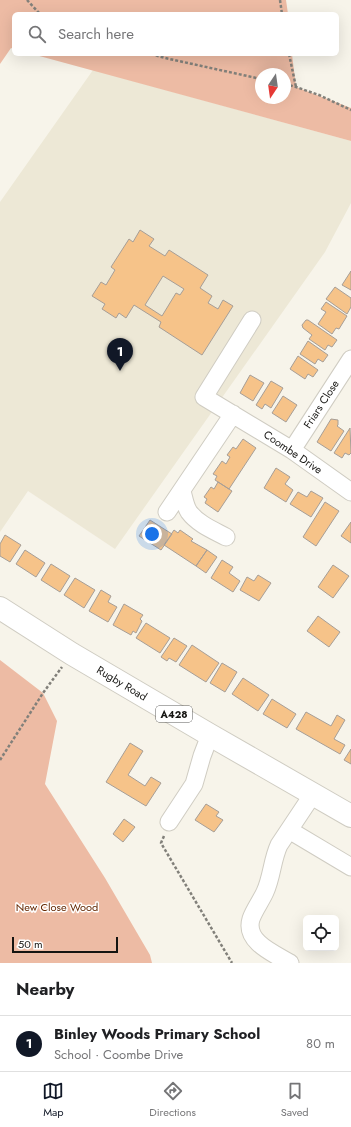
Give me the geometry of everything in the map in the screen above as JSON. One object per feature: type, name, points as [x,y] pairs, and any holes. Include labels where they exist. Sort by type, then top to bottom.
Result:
[{"type":"main road","name":"Rugby Road","points":[[0,608],[72,654],[351,816]]},
{"type":"street","name":"Coombe Drive","points":[[252,320],[204,397],[292,450],[351,492]]},
{"type":"street","name":"Friars Close","points":[[292,450],[351,359]]},
{"type":"street","points":[[167,512],[233,414]]},
{"type":"street","points":[[182,491],[189,512],[202,524],[226,537]]},
{"type":"street","points":[[169,822],[194,784],[210,735]]},
{"type":"street","points":[[290,963],[260,945],[251,933],[250,926],[253,914],[265,892],[275,853],[313,794]]},
{"type":"street","points":[[289,830],[351,866]]},
{"type":"path","points":[[27,0],[38,12]]},
{"type":"path","points":[[280,0],[282,12]]},
{"type":"path","points":[[158,56],[255,78]]},
{"type":"path","points":[[289,56],[296,86]]},
{"type":"path","points":[[291,85],[319,95],[351,110]]},
{"type":"path","points":[[0,760],[43,694],[72,654]]},
{"type":"path","points":[[169,822],[161,843],[232,963]]},
{"type":"shaded area","points":[[93,70],[351,141],[351,203],[325,252],[115,549],[28,491],[0,532],[0,202]]},
{"type":"green space","points":[[0,0],[286,0],[288,12],[12,12],[12,48],[0,64]]},
{"type":"green space","points":[[39,56],[292,56],[296,87],[351,108],[351,141]]},
{"type":"green space","name":"New Close Wood","points":[[0,660],[43,693],[57,721],[45,784],[105,878],[150,955],[152,963],[0,963]]},
{"type":"building","points":[[140,230],[154,239],[149,246],[165,256],[169,250],[208,275],[200,288],[212,296],[208,303],[218,309],[223,300],[233,306],[202,355],[159,327],[161,322],[134,305],[126,318],[119,313],[116,318],[102,309],[105,304],[92,296],[101,282],[106,285],[115,270],[111,267],[129,239],[133,242]],"holes":[[[163,276],[184,289],[180,295],[176,293],[162,316],[145,305]]]},
{"type":"building","points":[[351,271],[351,290],[342,285]]},
{"type":"building","points":[[335,287],[351,298],[351,307],[347,314],[326,299]]},
{"type":"building","points":[[326,302],[347,316],[339,329],[336,328],[332,334],[318,324],[326,312],[321,309]]},
{"type":"building","points":[[306,320],[337,340],[332,347],[328,345],[325,350],[309,339],[312,335],[303,328],[302,325]]},
{"type":"building","points":[[308,341],[328,355],[323,362],[318,359],[315,364],[300,354]]},
{"type":"building","points":[[298,356],[318,370],[313,377],[308,374],[305,379],[290,369]]},
{"type":"building","points":[[250,375],[264,383],[253,401],[240,393]]},
{"type":"building","points":[[271,381],[283,388],[271,408],[265,404],[262,409],[256,405]]},
{"type":"building","points":[[283,396],[297,405],[286,422],[272,413]]},
{"type":"building","points":[[331,419],[338,420],[337,426],[344,431],[331,451],[317,442]]},
{"type":"building","points":[[350,428],[351,453],[349,455],[345,453],[342,458],[334,453]]},
{"type":"building","points":[[243,439],[256,448],[229,489],[215,480],[217,476],[213,474],[222,461],[226,464],[230,457],[227,455],[233,447],[236,449]]},
{"type":"building","points":[[276,468],[290,477],[285,484],[293,490],[286,502],[264,488]]},
{"type":"building","points":[[218,482],[232,491],[218,512],[205,503],[207,499],[204,497],[211,487],[214,489]]},
{"type":"building","points":[[311,491],[323,498],[311,517],[290,504],[298,492],[307,497]]},
{"type":"building","points":[[325,502],[339,511],[316,546],[303,537]]},
{"type":"building","points":[[150,520],[172,534],[161,550],[139,536]]},
{"type":"building","points":[[351,522],[351,543],[341,536]]},
{"type":"building","points":[[174,530],[178,533],[180,530],[193,539],[191,541],[207,550],[196,566],[164,545]]},
{"type":"building","points":[[5,535],[21,545],[10,562],[0,556],[0,544]]},
{"type":"building","points":[[25,550],[45,563],[36,577],[16,564]]},
{"type":"building","points":[[207,550],[217,557],[206,573],[196,566]]},
{"type":"building","points":[[222,560],[233,567],[229,573],[240,581],[233,592],[211,578]]},
{"type":"building","points":[[51,564],[70,576],[60,592],[41,580]]},
{"type":"building","points":[[333,565],[349,576],[333,598],[318,587]]},
{"type":"building","points":[[258,575],[271,583],[259,601],[240,590],[247,577],[254,581]]},
{"type":"building","points":[[75,578],[95,590],[84,608],[64,595]]},
{"type":"building","points":[[101,590],[111,596],[108,602],[117,607],[108,622],[89,611]]},
{"type":"building","points":[[124,604],[143,615],[140,619],[142,621],[136,633],[133,631],[131,635],[113,625]]},
{"type":"building","points":[[318,616],[340,632],[329,647],[307,631]]},
{"type":"building","points":[[146,623],[170,638],[160,653],[136,638]]},
{"type":"building","points":[[174,638],[187,646],[176,662],[169,658],[167,661],[161,657]]},
{"type":"building","points":[[192,645],[219,663],[206,682],[179,665]]},
{"type":"building","points":[[222,663],[237,672],[225,692],[210,683]]},
{"type":"building","points":[[243,678],[269,695],[258,711],[232,694]]},
{"type":"building","points":[[272,699],[296,714],[287,728],[263,714]]},
{"type":"building","points":[[306,712],[331,726],[337,715],[345,720],[334,739],[345,745],[340,754],[296,729]]},
{"type":"building","points":[[130,743],[143,751],[128,775],[145,786],[151,777],[161,783],[146,806],[106,782]]},
{"type":"building","points":[[351,749],[351,764],[344,760]]},
{"type":"building","points":[[206,804],[219,812],[216,816],[223,820],[214,832],[195,820]]},
{"type":"building","points":[[124,819],[135,827],[123,842],[113,834]]},
{"type":"place","name":"Binley Woods Primary School","points":[[120,371]]}]
